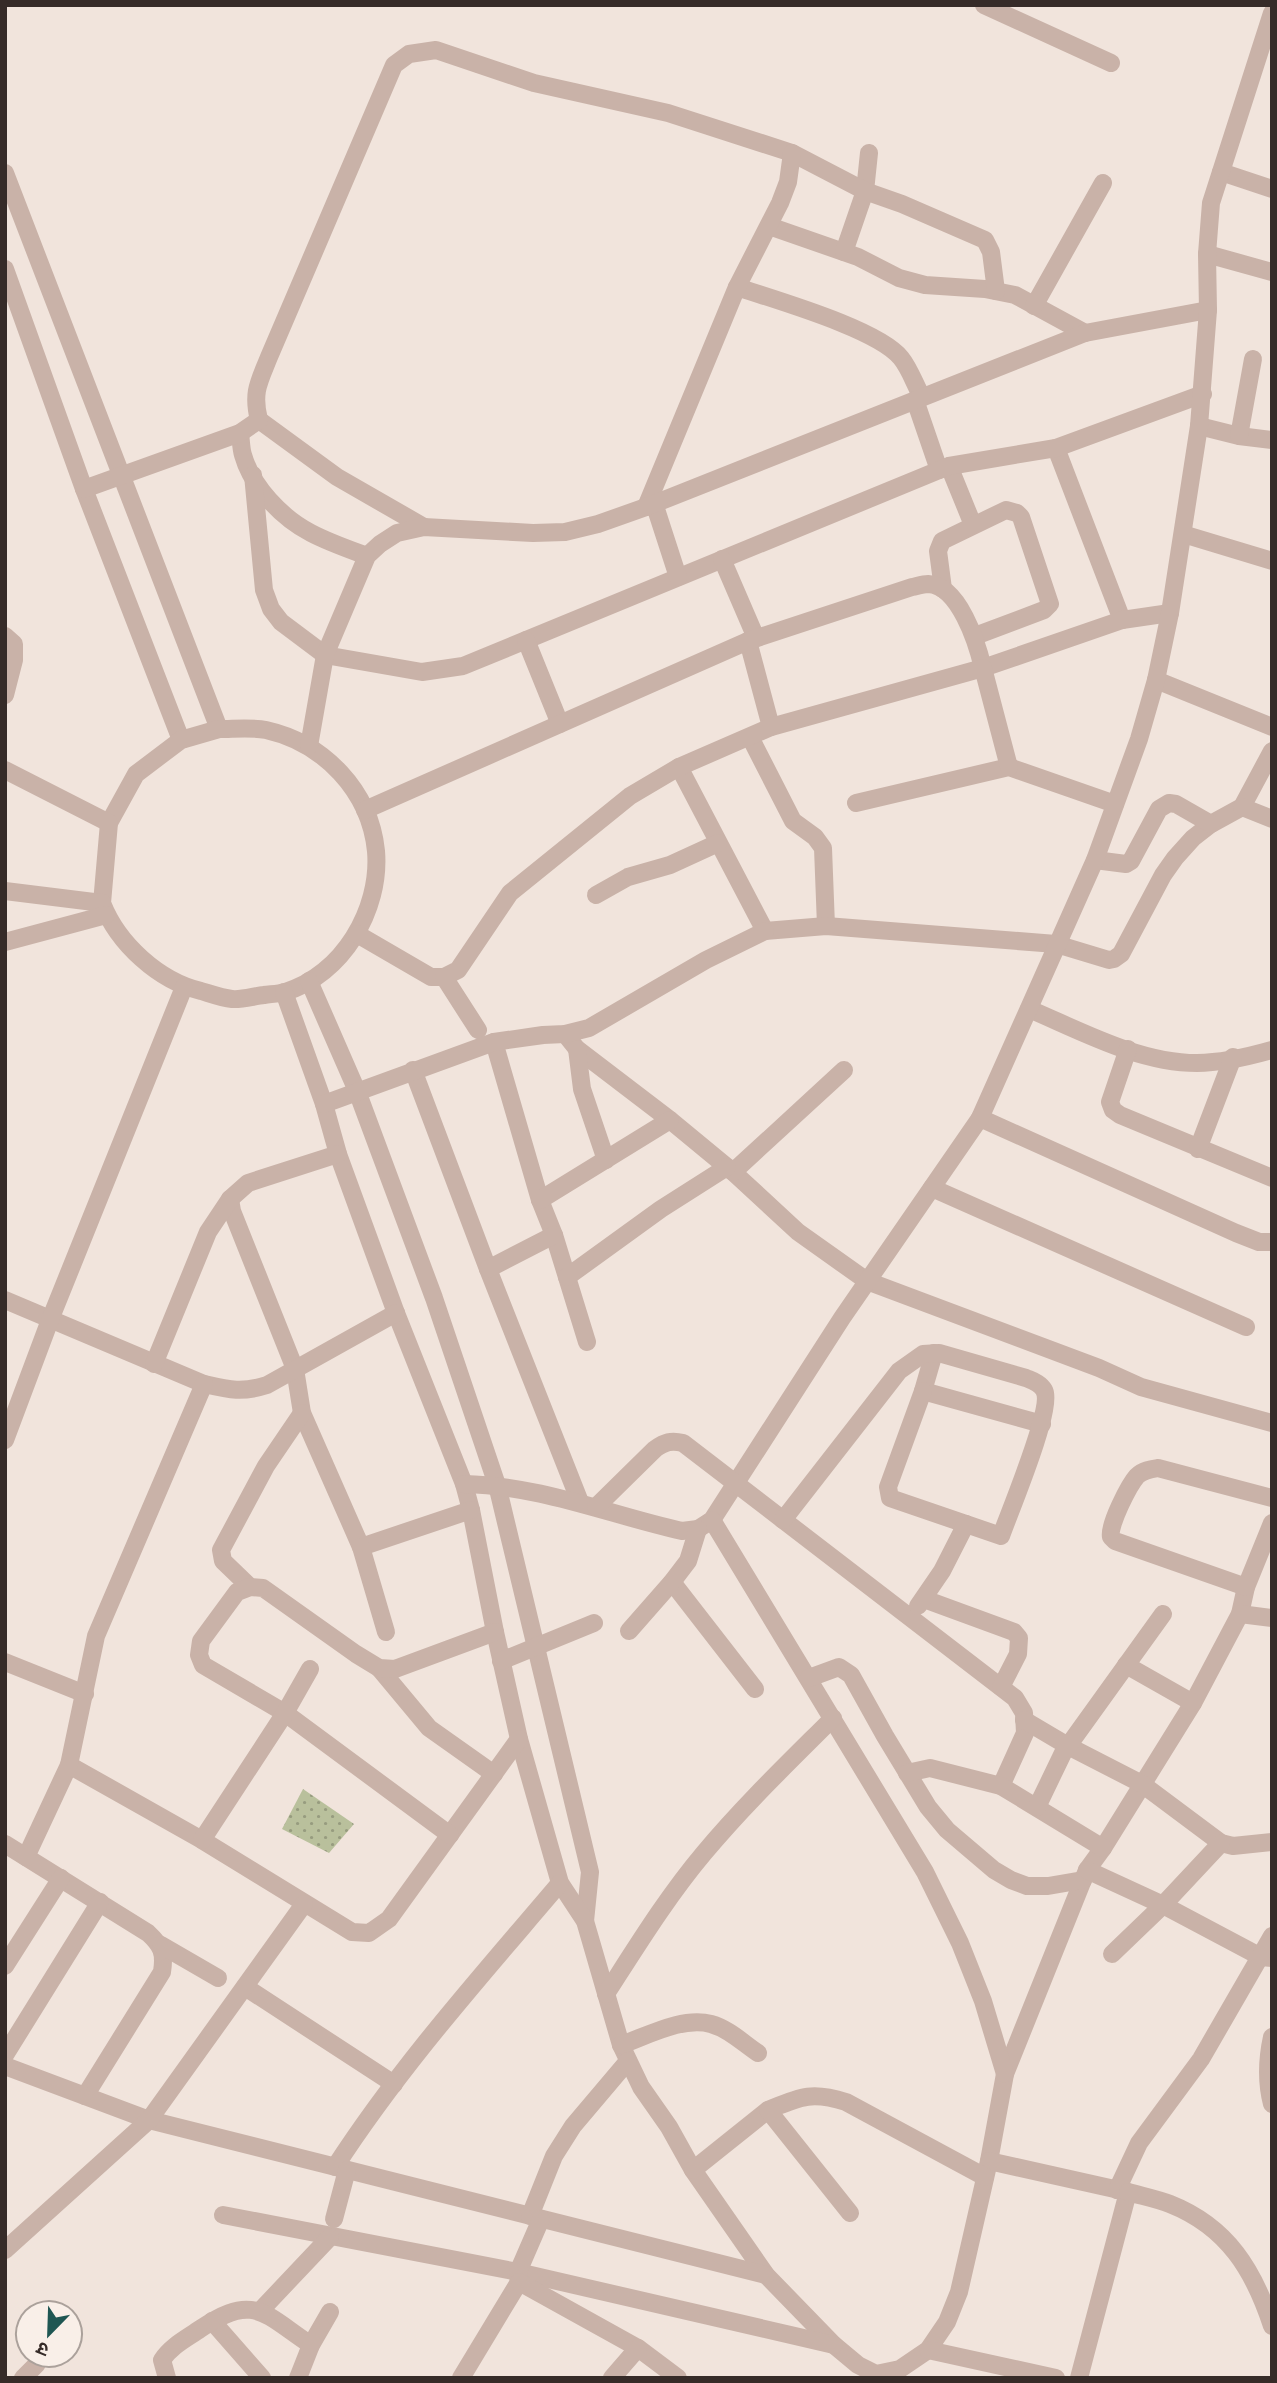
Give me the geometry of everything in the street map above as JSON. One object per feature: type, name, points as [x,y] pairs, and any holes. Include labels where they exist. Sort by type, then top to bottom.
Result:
[{"type":"street","points":[[984,5],[1111,63]]},
{"type":"street","points":[[629,1631],[688,1561],[705,1524],[735,1483],[867,1281],[980,1118],[1095,860],[1139,739],[1156,680],[1183,534],[1203,394],[1211,203],[1272,13]]},
{"type":"street","points":[[424,527],[337,477],[259,420],[255,402],[269,356],[394,65],[408,54],[436,50],[534,83],[668,113],[792,153],[865,191],[985,240],[991,252],[996,291]]},
{"type":"street","points":[[678,577],[650,505],[737,287],[769,226],[788,182],[792,153]]},
{"type":"street","points":[[844,252],[865,191],[869,153]]},
{"type":"street","points":[[5,173],[219,729]]},
{"type":"street","points":[[1221,173],[1272,189]]},
{"type":"street","points":[[1034,306],[1103,183]]},
{"type":"street","points":[[769,226],[844,252],[900,278],[925,285],[1015,295],[1085,332]]},
{"type":"street","points":[[1207,254],[1272,272]]},
{"type":"street","points":[[5,269],[84,489],[181,740]]},
{"type":"street","points":[[737,287],[845,325],[876,340],[901,358],[944,468],[973,525]]},
{"type":"street","points":[[309,746],[325,655],[367,556],[397,533],[424,527],[533,533],[565,532],[598,524],[1085,332],[1208,310]]},
{"type":"street","points":[[1239,436],[1254,359]]},
{"type":"street","points":[[253,475],[264,590],[271,609],[281,622],[325,655],[422,672],[463,666],[944,468],[1056,448],[1203,394]]},
{"type":"street","points":[[84,489],[240,433],[259,420]]},
{"type":"street","points":[[1199,426],[1239,436],[1272,440]]},
{"type":"street","points":[[240,433],[243,455],[253,475],[264,494],[287,517],[309,533],[367,556]]},
{"type":"street","points":[[1056,448],[1122,620]]},
{"type":"street","points":[[943,589],[938,546],[942,541],[1006,510],[1021,517],[1051,600],[1050,604],[1044,610],[975,636]]},
{"type":"street","points":[[1183,534],[1272,561]]},
{"type":"street","points":[[722,559],[752,639],[771,727]]},
{"type":"street","points":[[365,810],[752,639],[912,587],[930,584],[951,595],[975,636],[1009,767]]},
{"type":"street","points":[[357,934],[431,977],[444,977],[458,970],[510,893],[630,796],[678,767],[771,727],[983,668],[1122,620],[1170,613]]},
{"type":"street","points":[[5,636],[14,644],[14,660],[5,695]]},
{"type":"street","points":[[526,640],[560,724]]},
{"type":"street","points":[[1156,680],[1272,727]]},
{"type":"street","points":[[219,729],[265,730],[309,746],[339,770],[365,810],[376,852],[373,894],[357,934],[336,961],[309,981],[284,992],[233,999],[184,987],[125,943],[104,909],[109,823],[136,774],[181,740],[219,729]]},
{"type":"street","points":[[750,737],[793,821],[815,837],[823,848],[827,926]]},
{"type":"street","points":[[324,1104],[494,1042],[565,1034],[589,1028],[706,960],[765,931],[827,926],[1056,944],[1101,958],[1114,959],[1121,954],[1169,866],[1193,838],[1211,824],[1242,807],[1272,751]]},
{"type":"street","points":[[678,767],[765,931]]},
{"type":"street","points":[[856,803],[1009,767],[1115,804]]},
{"type":"street","points":[[5,770],[109,823]]},
{"type":"street","points":[[1095,860],[1126,864],[1130,861],[1159,809],[1169,803],[1176,804],[1211,824]]},
{"type":"street","points":[[1242,807],[1272,820]]},
{"type":"street","points":[[596,895],[628,877],[670,865],[718,843]]},
{"type":"street","points":[[5,891],[104,909]]},
{"type":"street","points":[[5,942],[104,909]]},
{"type":"street","points":[[444,977],[478,1030]]},
{"type":"street","points":[[309,981],[357,1091],[434,1298],[497,1485],[590,1872],[584,1921]]},
{"type":"street","points":[[5,1440],[50,1320],[184,987]]},
{"type":"street","points":[[284,992],[324,1104],[338,1154],[396,1313],[464,1484],[519,1739],[560,1883],[584,1921],[624,2053],[641,2087],[694,2170],[766,2275],[834,2345],[858,2365],[879,2375],[909,2378]]},
{"type":"street","points":[[1028,1009],[1128,1049],[1162,1059],[1199,1063],[1272,1049]]},
{"type":"street","points":[[565,1034],[577,1049],[670,1120],[798,1232],[867,1281],[1099,1368],[1141,1387],[1272,1423]]},
{"type":"street","points":[[494,1042],[540,1200],[554,1235],[587,1342]]},
{"type":"street","points":[[577,1049],[582,1089],[606,1160]]},
{"type":"street","points":[[1128,1049],[1110,1101],[1113,1110],[1198,1149],[1272,1178]]},
{"type":"street","points":[[1198,1149],[1233,1058]]},
{"type":"street","points":[[413,1070],[488,1269],[588,1504]]},
{"type":"street","points":[[567,1277],[661,1209],[730,1170],[844,1070]]},
{"type":"street","points":[[980,1118],[1236,1233],[1259,1242],[1272,1242]]},
{"type":"street","points":[[540,1200],[670,1120]]},
{"type":"street","points":[[154,1364],[208,1232],[230,1199],[248,1183],[338,1154]]},
{"type":"street","points":[[932,1188],[1246,1327]]},
{"type":"street","points":[[230,1199],[232,1211],[295,1369],[302,1413],[361,1547],[387,1632]]},
{"type":"street","points":[[488,1269],[554,1235]]},
{"type":"street","points":[[5,1300],[204,1384],[247,1392],[267,1385],[396,1313]]},
{"type":"street","points":[[783,1520],[899,1371],[923,1354],[934,1353],[1037,1382],[1045,1391],[1042,1424],[1001,1536],[890,1498],[888,1493],[934,1353]]},
{"type":"street","points":[[26,1857],[69,1765],[96,1636],[204,1384]]},
{"type":"street","points":[[923,1391],[1042,1424]]},
{"type":"street","points":[[250,1587],[223,1561],[221,1550],[266,1466],[302,1413]]},
{"type":"street","points":[[588,1504],[665,1442],[683,1443],[1015,1698],[1024,1713],[1025,1733],[1002,1786]]},
{"type":"street","points":[[1246,1587],[1115,1541],[1111,1538],[1110,1527],[1137,1477],[1145,1470],[1158,1468],[1272,1498]]},
{"type":"street","points":[[464,1484],[497,1485],[588,1504],[681,1531],[705,1524]]},
{"type":"street","points":[[361,1547],[471,1510]]},
{"type":"street","points":[[879,2375],[900,2369],[928,2350],[947,2322],[959,2292],[1005,2074],[1085,1875],[1193,1703],[1240,1614],[1246,1587],[1272,1523]]},
{"type":"street","points":[[705,1524],[809,1678],[925,1872],[960,1943],[983,2001],[1005,2074]]},
{"type":"street","points":[[909,1617],[942,1571],[966,1524]]},
{"type":"street","points":[[672,1582],[755,1689]]},
{"type":"street","points":[[450,1835],[285,1713],[203,1665],[199,1655],[201,1641],[237,1592],[250,1587],[263,1588],[379,1668],[429,1728],[494,1774]]},
{"type":"street","points":[[924,1599],[1014,1633],[1019,1638],[1018,1654],[1001,1687]]},
{"type":"street","points":[[1037,1807],[1068,1746],[1163,1614]]},
{"type":"street","points":[[1240,1614],[1272,1618]]},
{"type":"street","points":[[501,1661],[594,1623]]},
{"type":"street","points":[[379,1668],[395,1669],[495,1632]]},
{"type":"street","points":[[5,1662],[85,1694]]},
{"type":"street","points":[[1126,1665],[1193,1703]]},
{"type":"street","points":[[809,1678],[839,1667],[852,1675],[928,1807],[947,1830],[1002,1875],[1027,1886],[1048,1886],[1085,1875],[1163,1905],[1266,1958]]},
{"type":"street","points":[[202,1840],[285,1713],[310,1669]]},
{"type":"street","points":[[606,1994],[666,1902],[704,1854],[745,1807],[833,1718]]},
{"type":"street","points":[[1024,1720],[1142,1784],[1221,1843],[1233,1846],[1272,1842]]},
{"type":"street","points":[[69,1765],[202,1840],[352,1932],[369,1933],[389,1919],[519,1739]]},
{"type":"street","points":[[908,1773],[930,1768],[1002,1786],[1103,1848]]},
{"type":"street","points":[[1112,1954],[1221,1843]]},
{"type":"street","points":[[5,1844],[148,1933],[161,1945],[218,1978]]},
{"type":"street","points":[[5,1966],[61,1878]]},
{"type":"street","points":[[334,2219],[341,2168],[363,2123],[435,2031],[560,1883]]},
{"type":"street","points":[[100,1902],[7,2067],[149,2120],[766,2275]]},
{"type":"street","points":[[5,2250],[149,2120],[304,1904]]},
{"type":"street","points":[[1079,2378],[1123,2191],[1139,2143],[1201,2059],[1266,1958],[1272,1936]]},
{"type":"street","points":[[85,2096],[162,1972],[165,1957],[161,1945]]},
{"type":"street","points":[[245,1987],[394,2084]]},
{"type":"street","points":[[461,2378],[519,2277],[554,2156],[624,2053],[687,2022],[710,2024],[728,2031],[758,2053]]},
{"type":"street","points":[[1272,2037],[1267,2057],[1267,2088],[1272,2104]]},
{"type":"street","points":[[694,2170],[768,2110],[801,2096],[824,2095],[846,2102],[987,2169],[1123,2191],[1171,2204],[1209,2227],[1242,2259],[1261,2292],[1272,2326]]},
{"type":"street","points":[[768,2110],[850,2213]]},
{"type":"street","points":[[223,2215],[834,2345]]},
{"type":"street","points":[[260,2311],[330,2237]]},
{"type":"street","points":[[519,2277],[638,2348],[678,2378]]},
{"type":"street","points":[[167,2378],[162,2360],[168,2351],[212,2321],[235,2310],[247,2308],[260,2311],[310,2345]]},
{"type":"street","points":[[298,2378],[310,2345],[330,2312]]},
{"type":"street","points":[[212,2321],[262,2378]]},
{"type":"street","points":[[612,2378],[638,2348]]},
{"type":"street","points":[[928,2350],[1056,2378]]},
{"type":"green space","points":[[303,1789],[354,1824],[329,1853],[282,1829]]}]
